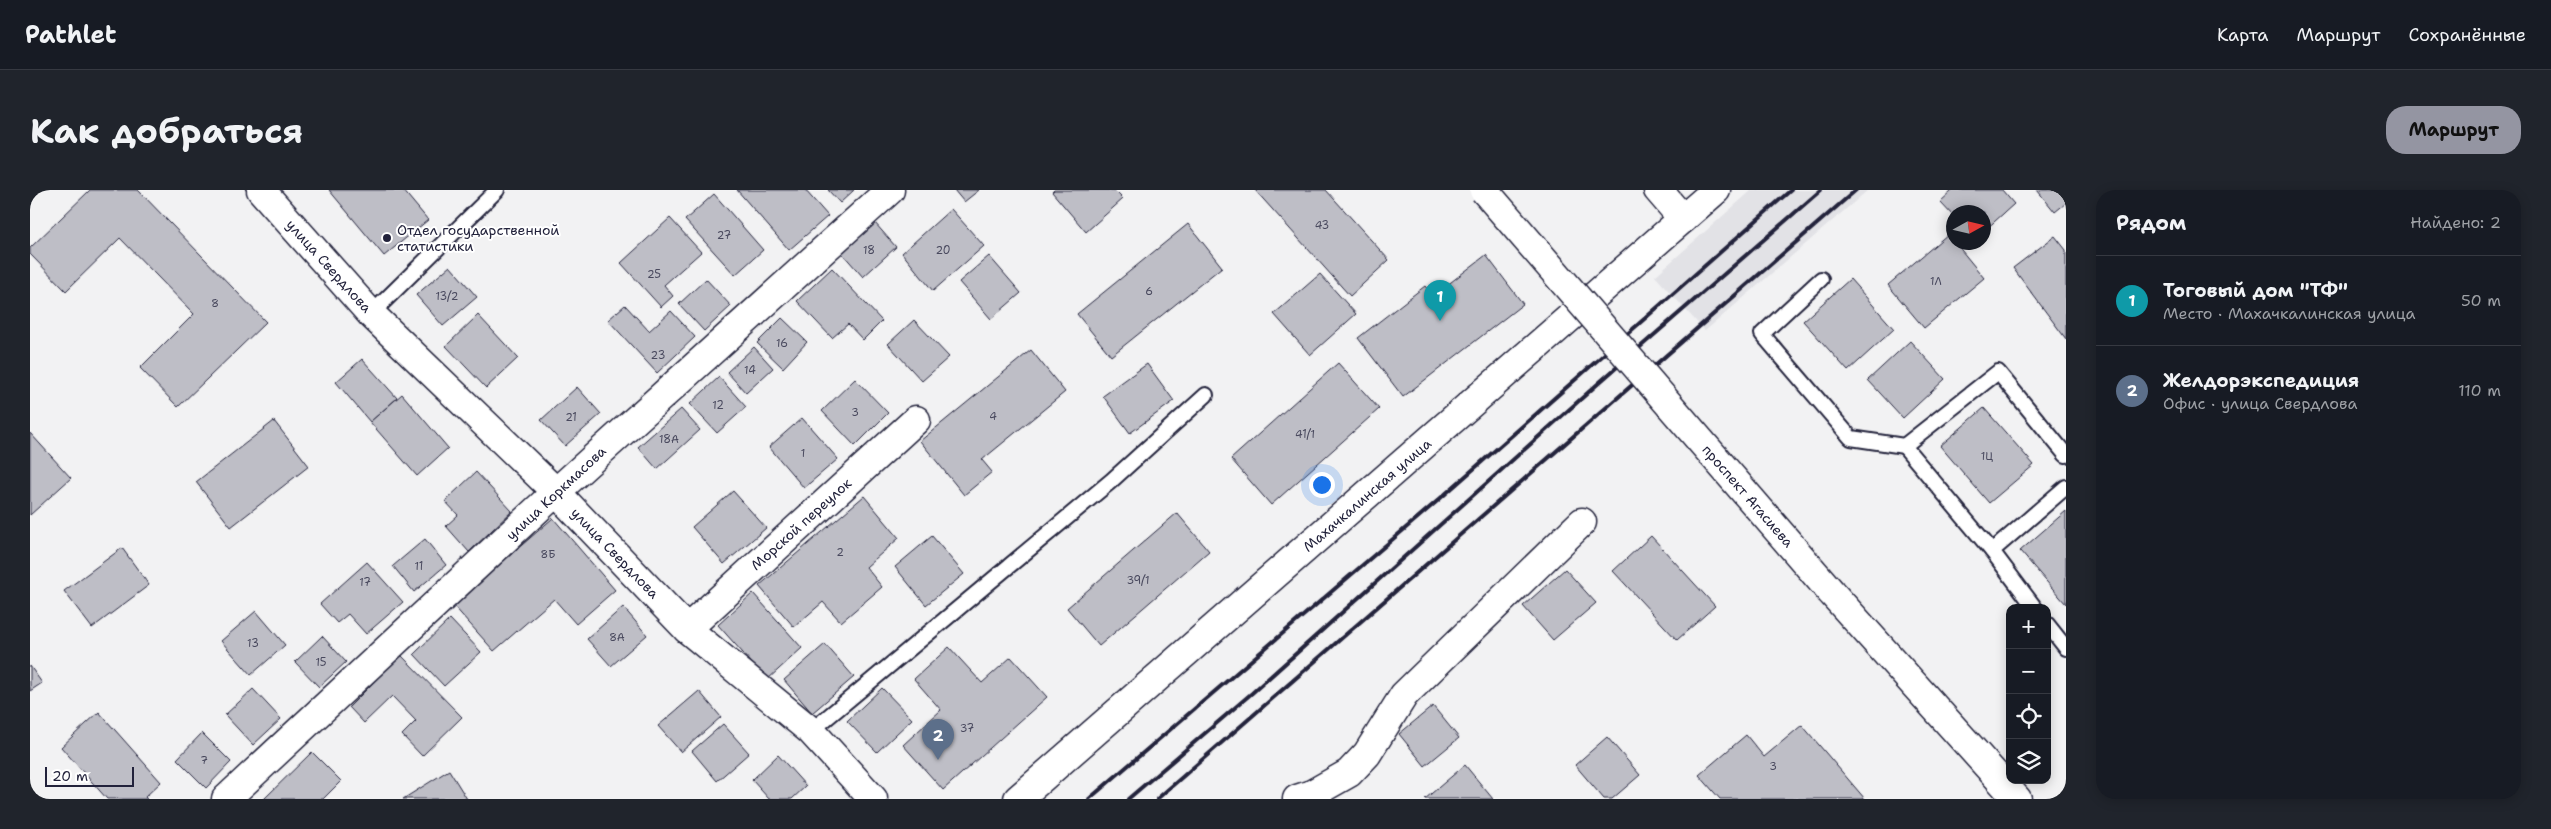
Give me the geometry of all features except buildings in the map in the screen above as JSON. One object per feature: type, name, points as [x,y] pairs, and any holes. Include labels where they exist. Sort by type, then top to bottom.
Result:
[{"type":"street","name":"улица Свердлова","points":[[261,190],[371,314],[556,492],[687,629],[811,730],[873,799]]},
{"type":"street","name":"улица Коркмасова","points":[[226,799],[556,492],[890,190]]},
{"type":"street","name":"проспект Агасиева","points":[[1484,190],[1831,592],[2017,799]]},
{"type":"street","points":[[1658,190],[1683,219]]},
{"type":"street","name":"Махачкалинская улица","points":[[1018,799],[1716,190]]},
{"type":"street","name":"Морской переулок","points":[[687,629],[916,420]]},
{"type":"street","points":[[1297,799],[1312,794],[1349,773],[1367,754],[1404,695],[1582,522]]},
{"type":"lane","points":[[371,314],[497,190]]},
{"type":"lane","points":[[1821,279],[1762,334],[1851,438],[1904,446],[1992,551],[2032,604]]},
{"type":"lane","points":[[1904,446],[1998,372],[2066,455]]},
{"type":"lane","points":[[811,730],[1111,482],[1206,395]]},
{"type":"lane","points":[[1992,551],[2066,486]]},
{"type":"lane","points":[[2051,629],[2066,648]]},
{"type":"shaded area","points":[[1752,190],[1868,190],[1705,331],[1655,276]]},
{"type":"railway","points":[[1089,799],[1435,503],[1791,190]]},
{"type":"railway","points":[[1128,799],[1252,693],[1601,381],[1821,190]]},
{"type":"railway","points":[[1157,799],[1856,190]]},
{"type":"place","name":"Отдел государственной статистики","points":[[387,238]]},
{"type":"place","name":"Тоговый дом \"ТФ\"","points":[[1440,321]]},
{"type":"place","name":"Желдорэкспедиция","points":[[938,760]]}]
